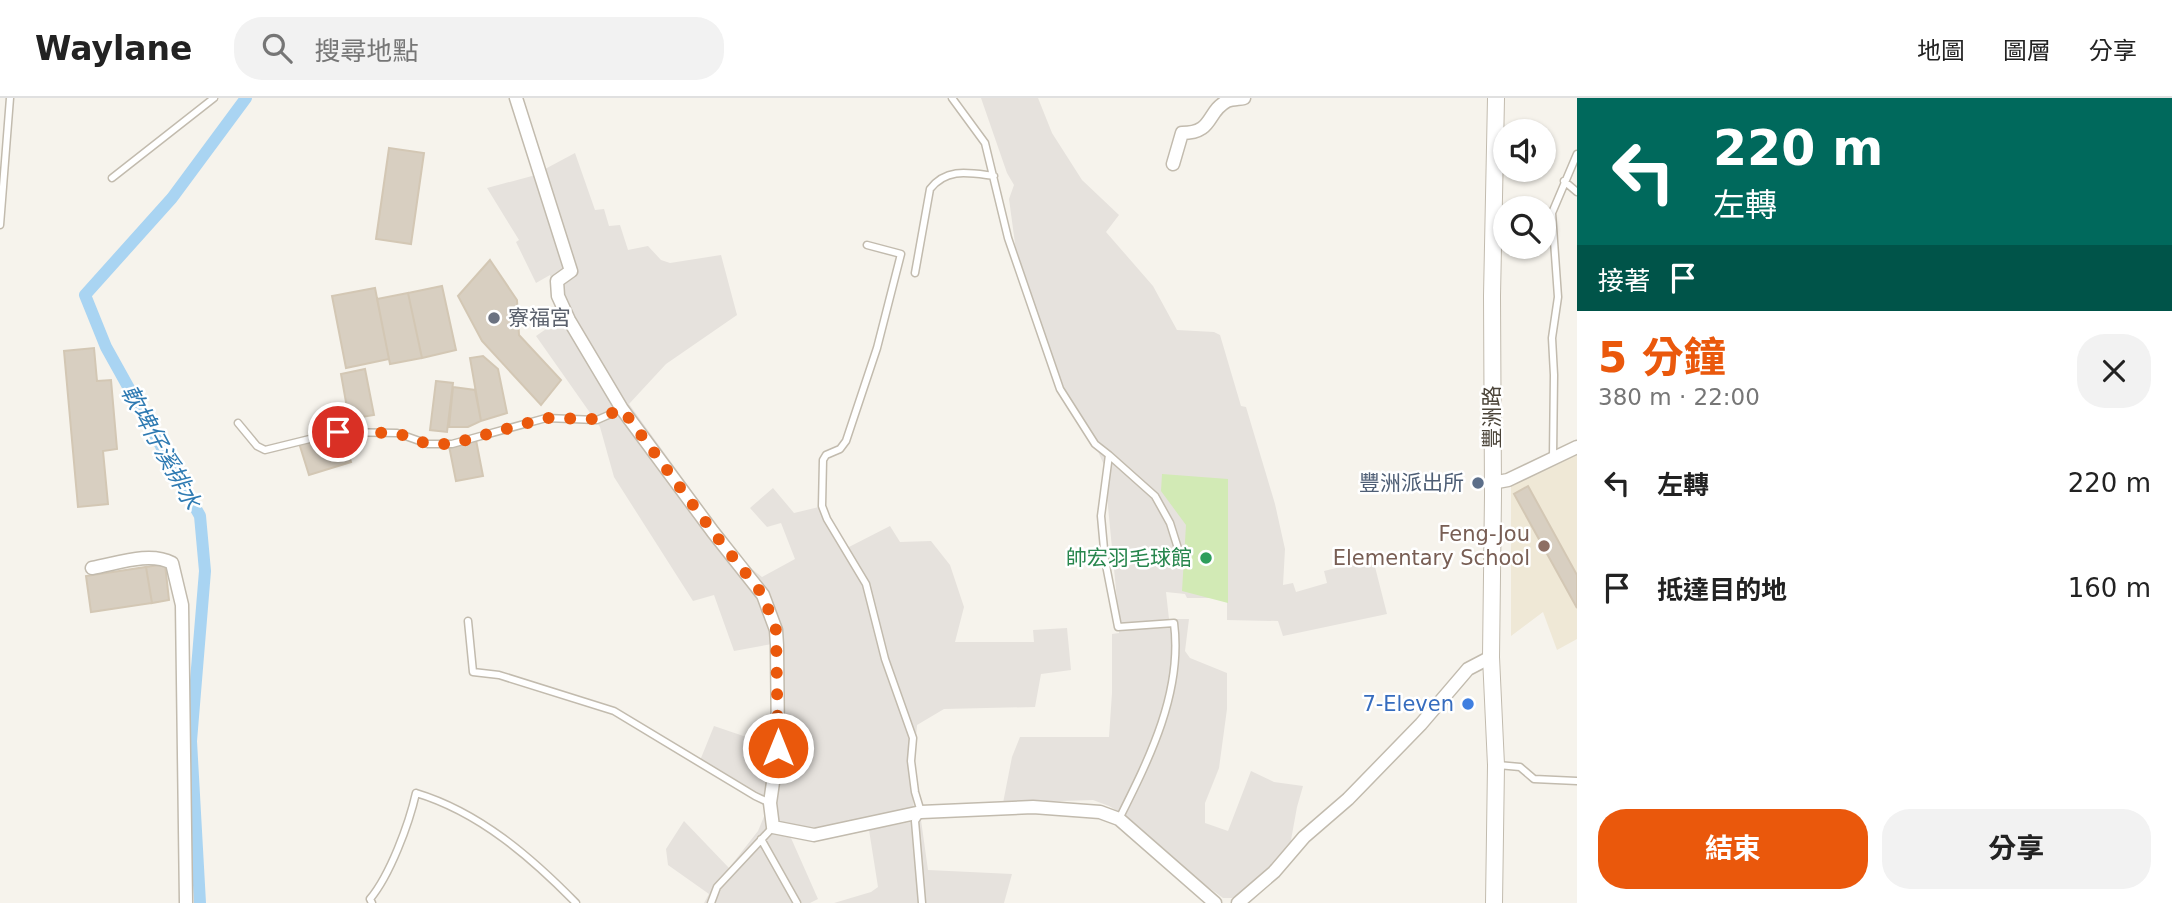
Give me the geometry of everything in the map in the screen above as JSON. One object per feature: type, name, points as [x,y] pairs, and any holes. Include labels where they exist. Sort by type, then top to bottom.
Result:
[{"type":"street","points":[[516,98],[570,271],[557,281],[558,296],[569,320],[622,409],[763,595],[776,630],[778,748],[770,803],[773,827],[814,835],[944,809],[1033,807],[1100,812],[1119,820],[1215,903]]},
{"type":"street","points":[[1173,164],[1182,132],[1194,132],[1210,122],[1213,115],[1228,100],[1244,98]]},
{"type":"street","name":"豐洲路","points":[[1494,903],[1496,765],[1491,657],[1492,296],[1496,98]]},
{"type":"street","points":[[1492,483],[1508,481],[1577,447]]},
{"type":"street","points":[[92,568],[150,557],[162,558],[172,564],[182,604],[186,903]]},
{"type":"street","points":[[1238,903],[1274,872],[1304,836],[1348,799],[1421,724],[1468,669],[1491,657]]},
{"type":"lane","points":[[0,225],[10,98]]},
{"type":"lane","points":[[112,178],[214,98]]},
{"type":"lane","points":[[952,98],[985,144],[1008,238],[1060,389],[1095,444],[1155,496],[1170,523],[1181,558]]},
{"type":"lane","points":[[1553,458],[1552,338],[1558,296],[1552,213],[1577,154]]},
{"type":"lane","points":[[915,273],[930,189],[934,184],[945,176],[957,173],[994,176]]},
{"type":"lane","points":[[1564,181],[1577,192]]},
{"type":"lane","points":[[867,245],[901,254],[877,348],[846,441],[840,449],[826,454],[823,460],[822,506],[866,584],[885,659],[913,738],[911,761],[921,812],[915,821],[922,903]]},
{"type":"lane","points":[[238,423],[257,446],[265,450],[338,432],[397,433],[428,444],[452,444],[546,418],[597,419],[622,409]]},
{"type":"lane","points":[[1109,455],[1101,516],[1105,560],[1118,627],[1174,623],[1177,648],[1156,743],[1119,820]]},
{"type":"lane","points":[[468,621],[473,672],[499,676],[614,711],[770,803]]},
{"type":"lane","points":[[1496,765],[1520,767],[1534,779],[1577,781]]},
{"type":"lane","points":[[372,903],[370,899],[381,885],[416,793],[445,802],[509,843],[548,875],[576,903]]},
{"type":"lane","points":[[711,903],[717,887],[773,827]]},
{"type":"lane","points":[[761,839],[797,903]]},
{"type":"shaded area","points":[[981,98],[1038,98],[1052,133],[1082,180],[1119,215],[1106,232],[1153,286],[1177,330],[1214,332],[1220,335],[1241,406],[1246,407],[1275,504],[1285,549],[1283,585],[1293,583],[1296,592],[1327,583],[1324,571],[1373,559],[1387,614],[1283,636],[1278,621],[1227,620],[1227,598],[1187,598],[1185,594],[1166,592],[1169,619],[1189,619],[1185,651],[1190,658],[1227,673],[1227,709],[1219,768],[1205,803],[1205,823],[1228,831],[1251,771],[1274,782],[1303,786],[1289,851],[1261,879],[1232,898],[1223,898],[1170,859],[1126,816],[1109,806],[1093,800],[1003,803],[1012,757],[1020,737],[1109,737],[1112,634],[1119,633],[1119,621],[1104,465],[1092,438],[1074,413],[1032,310],[1017,258],[1009,199],[1014,185],[1007,173]]},
{"type":"shaded area","points":[[575,153],[595,210],[604,209],[609,226],[620,225],[628,250],[648,246],[661,260],[670,263],[721,255],[737,315],[666,364],[629,404],[744,563],[762,577],[795,559],[781,523],[767,527],[750,508],[773,488],[794,513],[819,507],[847,548],[890,526],[900,542],[931,541],[950,565],[964,607],[955,642],[1034,642],[1033,630],[1067,628],[1071,670],[1041,674],[1035,707],[944,709],[917,725],[912,789],[914,809],[830,827],[812,828],[791,838],[818,899],[810,903],[704,903],[709,894],[668,865],[666,849],[684,821],[729,868],[758,831],[765,814],[763,797],[699,763],[714,726],[770,745],[772,644],[734,651],[714,595],[693,601],[614,477],[600,427],[536,336],[562,318],[550,275],[536,283],[516,242],[519,240],[487,188],[532,176]]},
{"type":"shaded area","name":"Feng-Jou Elementary School","points":[[1577,450],[1577,639],[1557,650],[1543,612],[1511,636],[1511,479]]},
{"type":"shaded area","points":[[921,820],[928,870],[1012,874],[1004,903],[834,903],[871,892],[878,887],[869,830]]},
{"type":"green space","name":"帥宏羽毛球館","points":[[1162,474],[1228,479],[1228,603],[1182,591],[1186,525],[1161,491]]},
{"type":"building","points":[[389,148],[424,153],[411,244],[376,239]]},
{"type":"building","name":"寮福宮","points":[[490,260],[517,300],[519,335],[561,380],[541,405],[482,341],[458,296]]},
{"type":"building","points":[[442,286],[456,350],[422,358],[408,293]]},
{"type":"building","points":[[375,288],[389,359],[346,368],[332,296]]},
{"type":"building","points":[[408,293],[422,358],[390,364],[377,299]]},
{"type":"building","points":[[94,348],[97,381],[111,380],[117,449],[103,451],[108,504],[78,507],[64,351]]},
{"type":"building","points":[[483,356],[498,369],[507,413],[481,421],[470,358]]},
{"type":"building","points":[[365,369],[374,415],[349,419],[341,374]]},
{"type":"building","points":[[436,381],[453,383],[447,432],[430,430]]},
{"type":"building","points":[[453,387],[475,390],[481,421],[468,427],[449,427]]},
{"type":"building","points":[[341,430],[351,462],[309,475],[299,443]]},
{"type":"building","points":[[476,440],[483,476],[456,481],[449,446]]},
{"type":"building","points":[[1528,486],[1577,575],[1577,608],[1514,494]]},
{"type":"building","points":[[165,564],[169,600],[152,603],[146,567]]},
{"type":"building","points":[[146,567],[152,603],[91,612],[86,576]]},
{"type":"waterway","name":"軟埤仔溪排水","points":[[200,903],[191,741],[205,571],[200,516],[106,347],[85,295],[172,198],[246,98]]},
{"type":"place","name":"寮福宮","points":[[494,318]]},
{"type":"place","name":"豐洲派出所","points":[[1478,483]]},
{"type":"place","name":"Feng-Jou Elementary School","points":[[1544,546]]},
{"type":"place","name":"帥宏羽毛球館","points":[[1206,558]]},
{"type":"place","name":"7-Eleven","points":[[1468,704]]},
{"type":"route","points":[[338,432],[397,433],[428,444],[452,444],[546,418],[597,419],[622,409],[763,595],[776,630],[778,748]]}]
